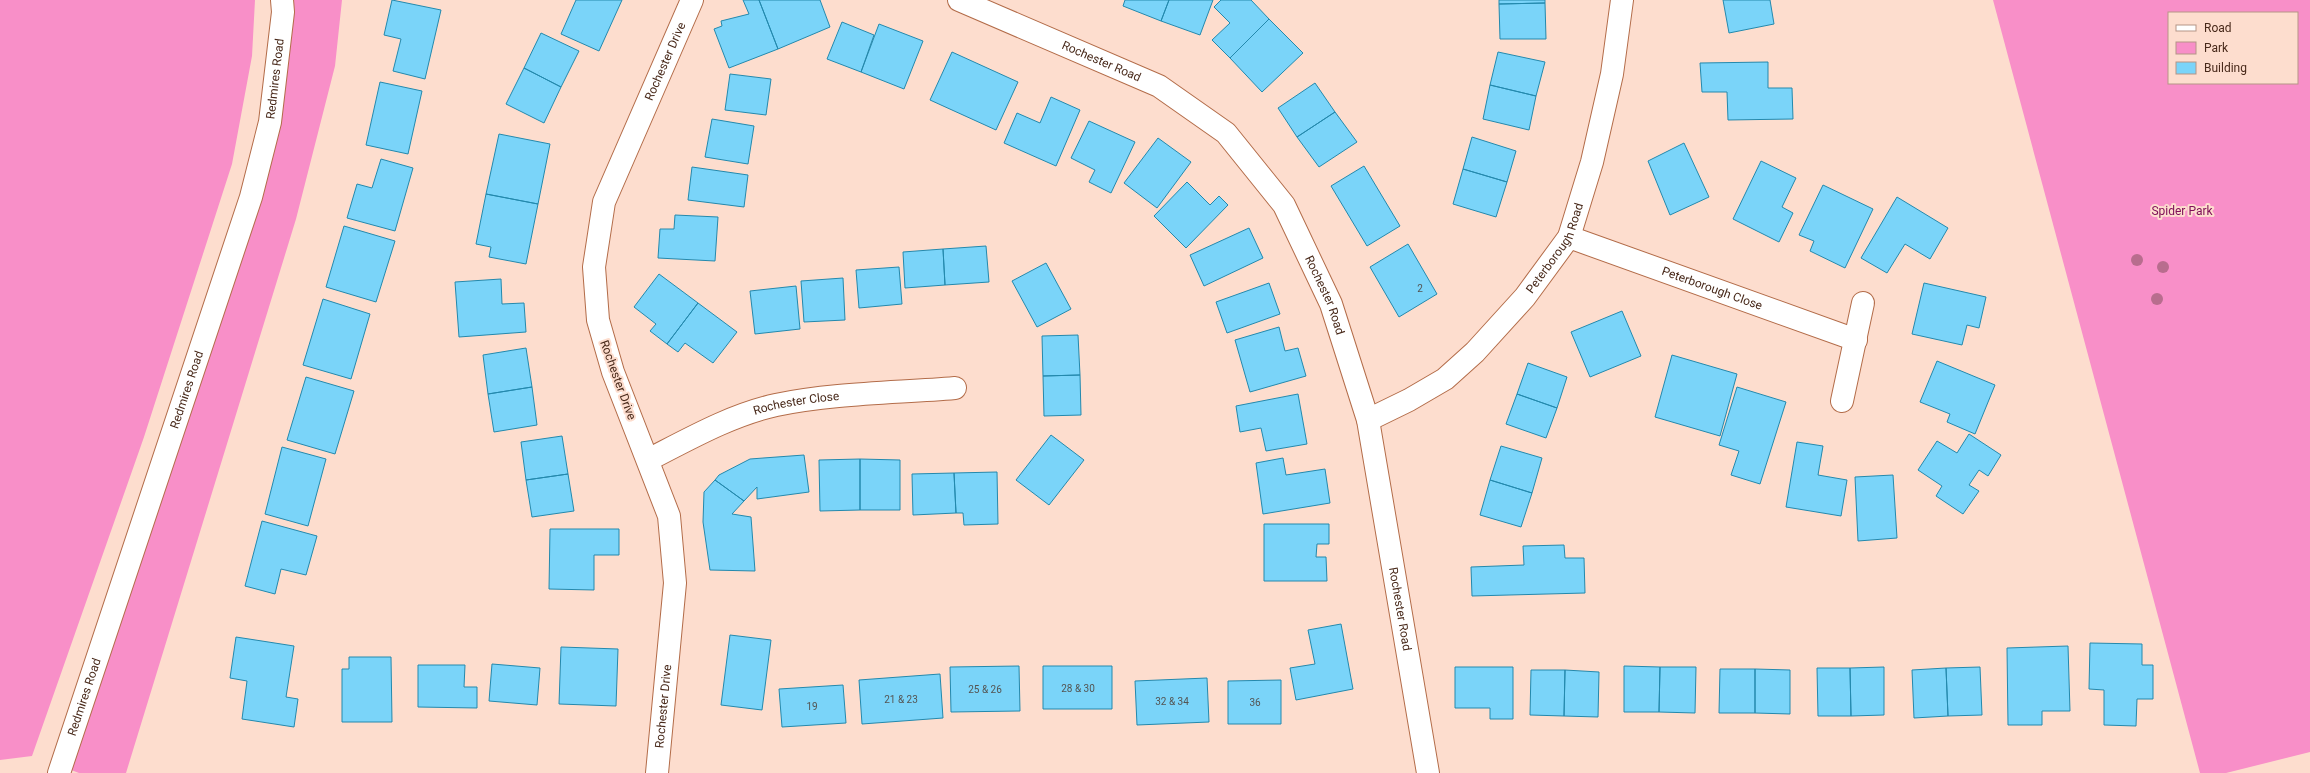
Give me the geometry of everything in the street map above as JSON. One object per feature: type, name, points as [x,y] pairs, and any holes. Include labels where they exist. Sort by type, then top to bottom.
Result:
[{"type":"street","name":"Redmires Road","points":[[59,773],[252,197],[270,122],[283,12],[282,0]]},
{"type":"street","name":"Rochester Drive","points":[[657,773],[675,583],[669,516],[610,365],[598,320],[594,267],[604,202],[692,0]]},
{"type":"street","name":"Rochester Road","points":[[959,0],[1159,86],[1226,133],[1284,205],[1331,304],[1368,420],[1428,773]]},
{"type":"street","name":"Peterborough Road","points":[[1368,420],[1409,400],[1445,379],[1475,352],[1525,297],[1569,237],[1592,162],[1612,74],[1622,0]]},
{"type":"street","name":"Peterborough Close","points":[[1569,237],[1856,340]]},
{"type":"street","points":[[1842,401],[1863,303]]},
{"type":"street","name":"Rochester Close","points":[[648,460],[716,425],[776,405],[826,398],[955,388]]},
{"type":"green space","points":[[0,0],[255,0],[252,56],[232,164],[144,437],[32,756],[0,760]]},
{"type":"green space","points":[[282,0],[342,0],[335,66],[296,219],[126,773],[79,773],[61,766],[251,197]]},
{"type":"green space","name":"Spider Park","points":[[1993,0],[2310,0],[2310,752],[2226,773],[2200,773]]},
{"type":"building","points":[[392,0],[441,10],[425,79],[393,71],[401,39],[384,35]]},
{"type":"building","points":[[576,0],[622,0],[599,51],[561,34]]},
{"type":"building","points":[[743,0],[759,0],[778,49],[729,68],[714,29],[722,26],[721,21],[749,14]]},
{"type":"building","points":[[759,0],[820,0],[830,27],[778,49]]},
{"type":"building","points":[[1125,0],[1169,0],[1161,21],[1123,6]]},
{"type":"building","points":[[1169,0],[1213,0],[1200,35],[1161,21]]},
{"type":"building","points":[[1221,0],[1251,0],[1269,19],[1230,58],[1212,40],[1230,23],[1214,7]]},
{"type":"building","points":[[1499,0],[1545,0],[1545,3],[1499,4]]},
{"type":"building","points":[[1723,0],[1770,0],[1774,24],[1729,33]]},
{"type":"building","points":[[1545,3],[1546,39],[1500,39],[1499,4]]},
{"type":"building","points":[[1269,19],[1303,53],[1262,92],[1230,58]]},
{"type":"building","points":[[842,22],[874,35],[861,72],[827,59]]},
{"type":"building","points":[[879,24],[923,41],[904,89],[861,72]]},
{"type":"building","points":[[541,33],[579,51],[561,87],[524,68]]},
{"type":"building","points":[[952,52],[1018,82],[996,130],[930,100]]},
{"type":"building","points":[[1498,52],[1545,62],[1536,96],[1490,85]]},
{"type":"building","points":[[1768,62],[1768,88],[1792,88],[1793,119],[1728,120],[1727,92],[1702,92],[1700,63]]},
{"type":"building","points":[[524,68],[561,87],[544,123],[506,104]]},
{"type":"building","points":[[730,74],[771,79],[766,115],[725,110]]},
{"type":"building","points":[[380,82],[422,91],[408,154],[366,145]]},
{"type":"building","points":[[1315,83],[1335,112],[1297,137],[1278,108]]},
{"type":"building","points":[[1490,85],[1536,96],[1529,130],[1483,119]]},
{"type":"building","points":[[1051,97],[1080,110],[1056,166],[1004,143],[1017,113],[1040,123]]},
{"type":"building","points":[[1335,112],[1357,142],[1319,167],[1297,137]]},
{"type":"building","points":[[712,119],[754,126],[748,164],[705,157]]},
{"type":"building","points":[[1089,121],[1135,142],[1111,193],[1089,182],[1095,170],[1071,158]]},
{"type":"building","points":[[499,134],[550,144],[538,204],[486,194]]},
{"type":"building","points":[[1472,137],[1516,151],[1507,182],[1463,169]]},
{"type":"building","points":[[1158,138],[1191,162],[1157,208],[1124,183]]},
{"type":"building","points":[[1684,143],[1709,197],[1670,215],[1648,161]]},
{"type":"building","points":[[381,159],[413,168],[395,231],[347,218],[357,184],[372,188]]},
{"type":"building","points":[[1761,161],[1796,178],[1782,207],[1793,213],[1779,242],[1733,219]]},
{"type":"building","points":[[1364,166],[1400,226],[1367,246],[1331,186]]},
{"type":"building","points":[[692,167],[748,175],[744,207],[688,200]]},
{"type":"building","points":[[1463,169],[1507,182],[1496,217],[1453,204]]},
{"type":"building","points":[[1187,182],[1210,205],[1219,196],[1228,205],[1186,248],[1154,216]]},
{"type":"building","points":[[1823,185],[1873,209],[1845,268],[1810,251],[1814,241],[1799,235]]},
{"type":"building","points":[[486,194],[538,204],[526,264],[489,257],[491,247],[476,244]]},
{"type":"building","points":[[1897,197],[1948,228],[1930,259],[1905,244],[1887,273],[1861,258]]},
{"type":"building","points":[[675,215],[718,217],[715,261],[658,258],[660,229],[674,229]]},
{"type":"building","points":[[344,226],[395,241],[376,302],[326,287]]},
{"type":"building","points":[[1249,228],[1263,258],[1204,286],[1190,255]]},
{"type":"building","points":[[1408,244],[1437,294],[1399,317],[1370,267]]},
{"type":"building","points":[[986,246],[989,282],[945,285],[943,249]]},
{"type":"building","points":[[943,249],[945,285],[905,288],[903,252]]},
{"type":"building","points":[[1046,263],[1071,309],[1037,327],[1012,281]]},
{"type":"building","points":[[899,267],[902,304],[859,308],[856,270]]},
{"type":"building","points":[[659,274],[698,303],[667,344],[650,331],[656,324],[634,307]]},
{"type":"building","points":[[843,278],[845,320],[804,322],[801,281]]},
{"type":"building","points":[[501,279],[502,304],[524,303],[526,332],[459,337],[455,282]]},
{"type":"building","points":[[1269,283],[1280,314],[1227,333],[1216,302]]},
{"type":"building","points":[[1924,283],[1986,297],[1979,328],[1967,325],[1962,345],[1912,334]]},
{"type":"building","points":[[796,286],[800,329],[755,334],[750,291]]},
{"type":"building","points":[[323,299],[370,314],[351,379],[303,365]]},
{"type":"building","points":[[698,303],[737,332],[713,363],[685,343],[678,352],[667,344]]},
{"type":"building","points":[[1622,311],[1641,356],[1590,377],[1571,332]]},
{"type":"building","points":[[1279,327],[1285,351],[1298,348],[1306,376],[1250,392],[1235,340]]},
{"type":"building","points":[[1078,335],[1080,375],[1043,376],[1042,336]]},
{"type":"building","points":[[526,348],[532,387],[488,394],[483,355]]},
{"type":"building","points":[[1672,355],[1737,374],[1720,436],[1655,417]]},
{"type":"building","points":[[1937,361],[1995,385],[1975,434],[1947,422],[1950,414],[1920,402]]},
{"type":"building","points":[[1528,363],[1567,377],[1557,408],[1517,394]]},
{"type":"building","points":[[1080,375],[1081,415],[1044,416],[1043,376]]},
{"type":"building","points":[[306,377],[354,391],[335,454],[287,440]]},
{"type":"building","points":[[532,387],[537,425],[494,432],[488,394]]},
{"type":"building","points":[[1737,387],[1786,402],[1760,484],[1731,475],[1739,451],[1719,445]]},
{"type":"building","points":[[1298,394],[1307,444],[1266,451],[1261,428],[1240,432],[1236,406]]},
{"type":"building","points":[[1517,394],[1557,408],[1546,438],[1506,424]]},
{"type":"building","points":[[1969,434],[2001,455],[1988,476],[1979,470],[1969,485],[1979,491],[1963,514],[1936,496],[1942,486],[1918,470],[1937,441],[1957,453]]},
{"type":"building","points":[[1051,435],[1084,460],[1049,505],[1016,480]]},
{"type":"building","points":[[562,436],[568,474],[526,480],[521,442]]},
{"type":"building","points":[[1797,442],[1823,446],[1818,475],[1847,480],[1841,516],[1786,507]]},
{"type":"building","points":[[1501,446],[1542,458],[1532,493],[1490,480]]},
{"type":"building","points":[[282,447],[326,459],[308,526],[265,514]]},
{"type":"building","points":[[804,455],[809,492],[757,499],[757,487],[744,501],[715,480],[719,475],[750,459]]},
{"type":"building","points":[[1283,458],[1286,475],[1325,469],[1330,503],[1263,514],[1256,463]]},
{"type":"building","points":[[860,459],[900,460],[900,510],[860,510]]},
{"type":"building","points":[[860,459],[860,510],[820,511],[819,460]]},
{"type":"building","points":[[997,472],[998,524],[964,525],[963,513],[956,513],[954,473]]},
{"type":"building","points":[[954,473],[956,513],[913,515],[912,474]]},
{"type":"building","points":[[568,474],[574,511],[532,517],[526,480]]},
{"type":"building","points":[[1893,475],[1897,538],[1858,541],[1855,477]]},
{"type":"building","points":[[715,480],[744,501],[732,514],[751,517],[755,571],[710,570],[703,522],[704,492]]},
{"type":"building","points":[[1490,480],[1532,493],[1521,527],[1480,515]]},
{"type":"building","points":[[262,521],[317,536],[306,575],[281,569],[275,594],[245,586]]},
{"type":"building","points":[[1264,524],[1329,524],[1329,544],[1317,544],[1316,557],[1326,557],[1327,581],[1264,581]]},
{"type":"building","points":[[550,529],[619,529],[619,555],[594,555],[594,590],[549,589]]},
{"type":"building","points":[[1564,545],[1565,558],[1584,558],[1585,593],[1472,596],[1471,567],[1524,565],[1523,546]]},
{"type":"building","points":[[1341,624],[1353,689],[1296,700],[1290,668],[1315,664],[1308,630]]},
{"type":"building","points":[[730,635],[771,640],[762,710],[721,705]]},
{"type":"building","points":[[236,637],[294,646],[286,697],[298,699],[294,727],[242,719],[247,681],[230,678]]},
{"type":"building","points":[[2090,643],[2142,644],[2142,665],[2153,665],[2153,699],[2137,699],[2136,726],[2104,725],[2104,690],[2089,689]]},
{"type":"building","points":[[2068,646],[2070,711],[2042,711],[2042,725],[2008,725],[2007,648]]},
{"type":"building","points":[[561,647],[618,649],[616,706],[559,704]]},
{"type":"building","points":[[349,657],[391,657],[392,722],[342,722],[342,669],[349,669]]},
{"type":"building","points":[[492,664],[540,668],[537,705],[489,701]]},
{"type":"building","points":[[418,665],[465,665],[464,687],[477,687],[477,708],[418,707]]},
{"type":"building","points":[[1019,666],[1020,711],[951,712],[950,667]]},
{"type":"building","points":[[1043,666],[1112,666],[1112,709],[1043,709]]},
{"type":"building","points":[[1624,666],[1660,667],[1659,712],[1624,712]]},
{"type":"building","points":[[1455,667],[1513,667],[1513,719],[1490,719],[1490,708],[1455,708]]},
{"type":"building","points":[[1660,667],[1696,667],[1695,713],[1659,712]]},
{"type":"building","points":[[1884,667],[1884,715],[1851,716],[1850,668]]},
{"type":"building","points":[[1980,667],[1982,715],[1948,716],[1946,668]]},
{"type":"building","points":[[1817,668],[1850,668],[1851,716],[1818,716]]},
{"type":"building","points":[[1946,668],[1948,716],[1914,718],[1912,670]]},
{"type":"building","points":[[1720,669],[1755,669],[1755,713],[1719,713]]},
{"type":"building","points":[[1755,669],[1790,670],[1790,714],[1755,713]]},
{"type":"building","points":[[1531,670],[1565,670],[1564,716],[1530,715]]},
{"type":"building","points":[[1565,670],[1599,672],[1598,717],[1564,716]]},
{"type":"building","points":[[940,674],[943,718],[862,724],[859,680]]},
{"type":"building","points":[[1207,678],[1209,722],[1137,725],[1135,681]]},
{"type":"building","points":[[1281,680],[1281,724],[1228,724],[1228,681]]},
{"type":"building","points":[[843,685],[846,723],[782,727],[779,689]]}]
